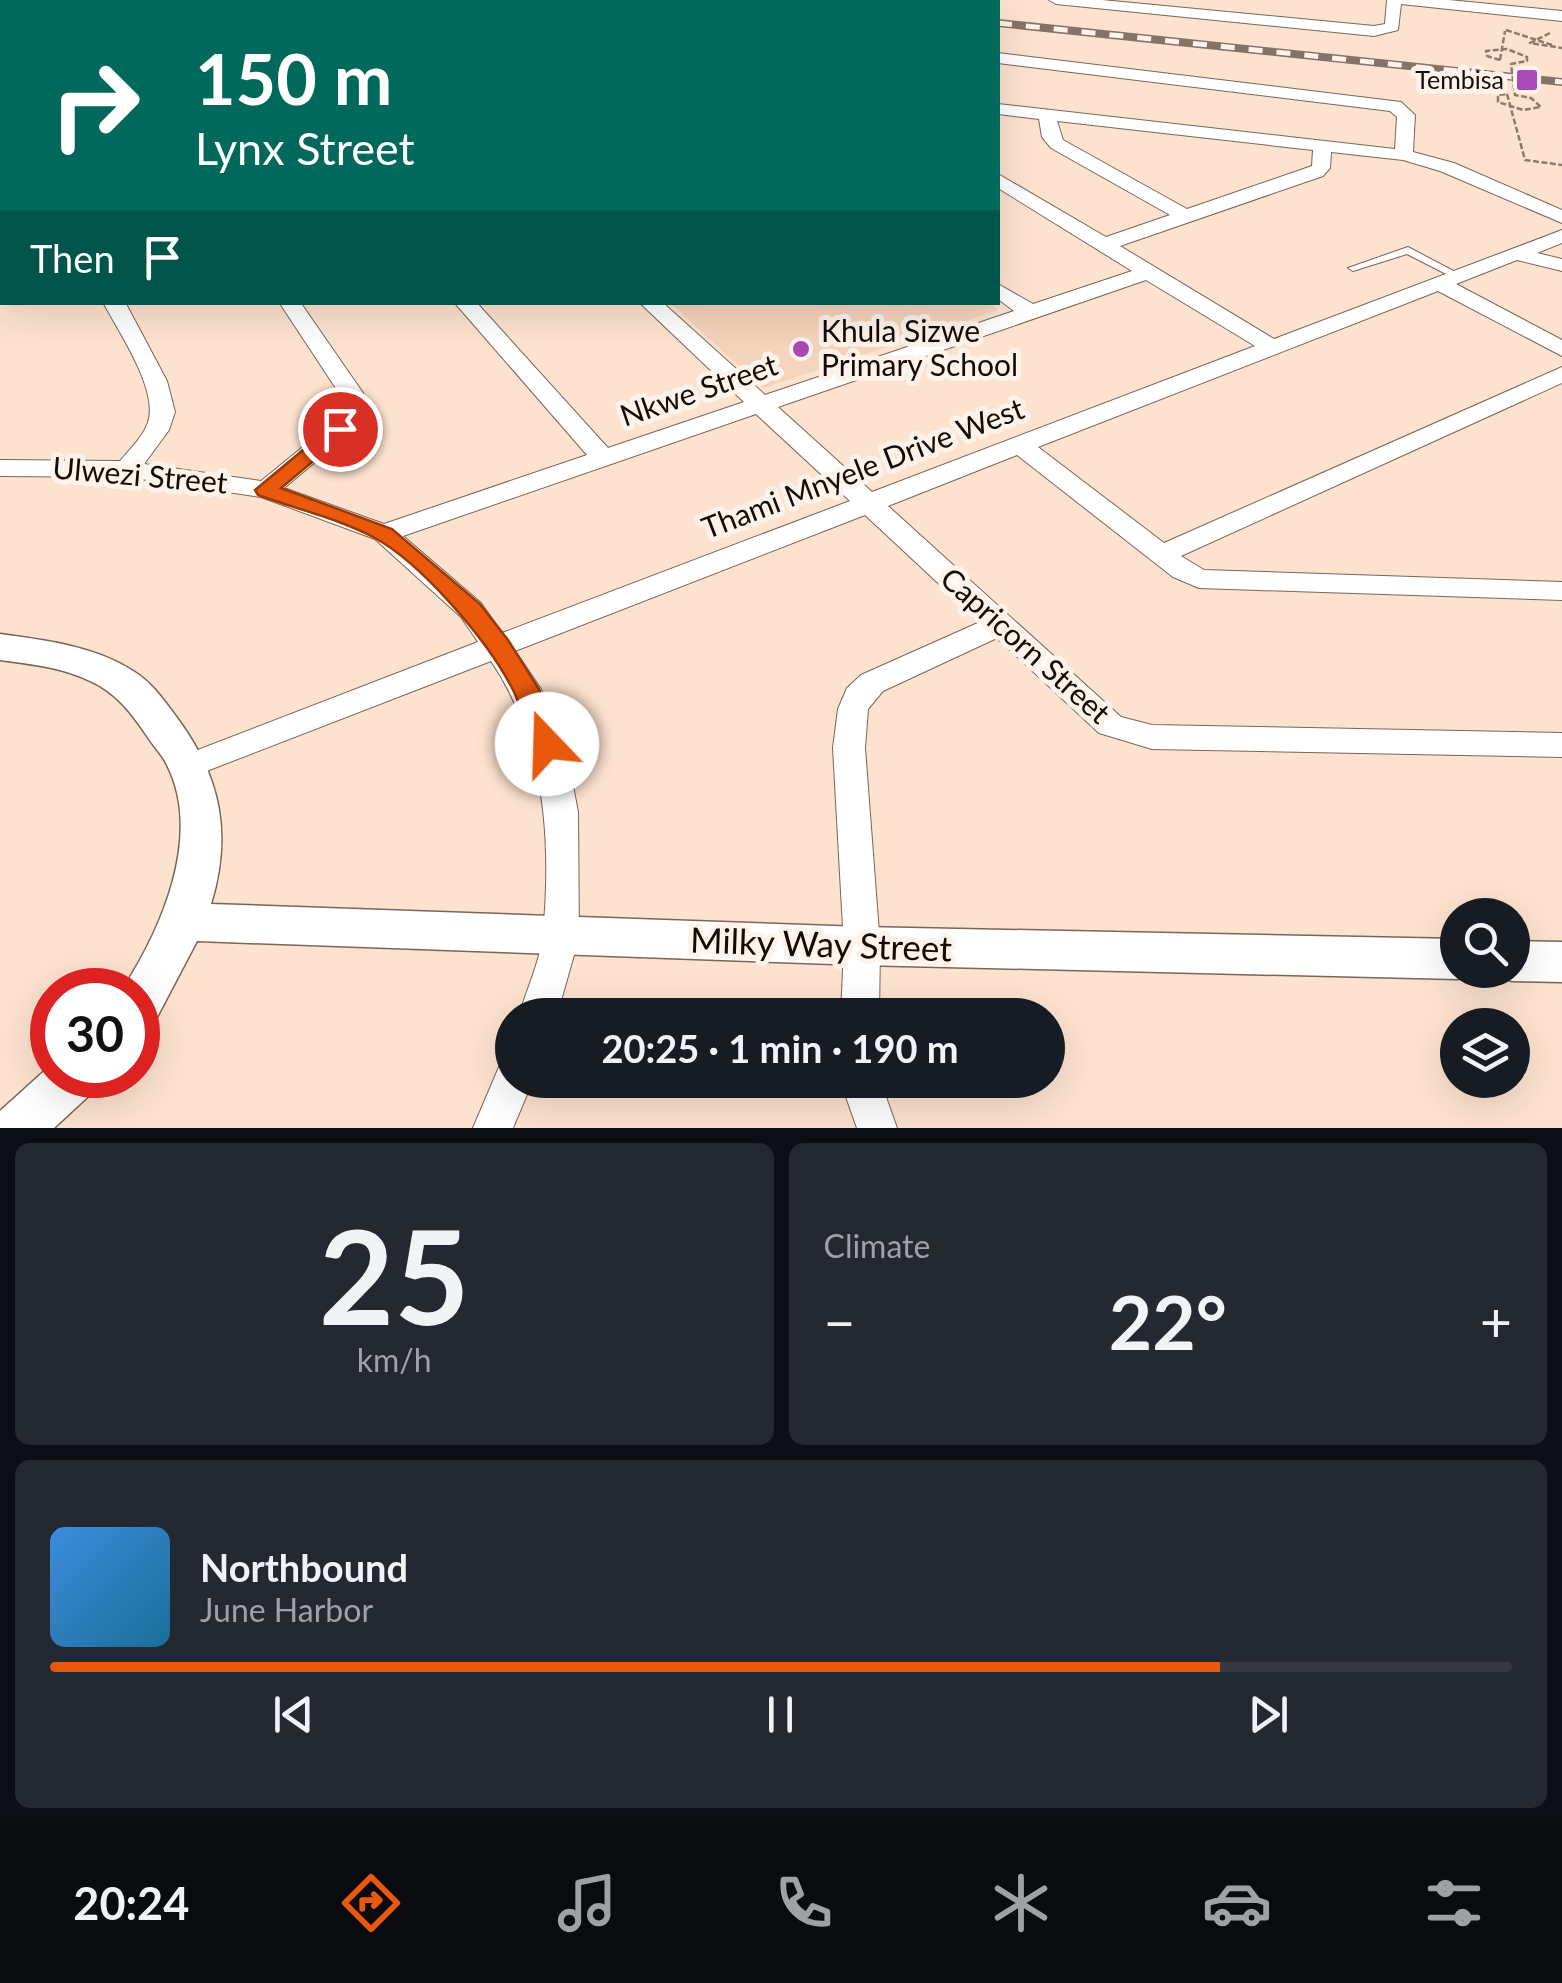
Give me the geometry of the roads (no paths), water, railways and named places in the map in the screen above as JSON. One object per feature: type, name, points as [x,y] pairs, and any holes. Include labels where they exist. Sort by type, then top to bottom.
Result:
[{"type":"street","points":[[1056,0],[1374,31],[1393,27],[1394,0]]},
{"type":"street","points":[[1405,0],[1486,5],[1562,16]]},
{"type":"street","points":[[1000,58],[1395,106],[1406,116],[1404,155]]},
{"type":"street","points":[[1000,108],[1180,137],[1404,155],[1447,167],[1562,217]]},
{"type":"street","points":[[1048,114],[1050,137],[1057,144],[1185,216]]},
{"type":"street","points":[[1105,244],[1316,172],[1321,168],[1322,146]]},
{"type":"street","points":[[1000,181],[1274,348]]},
{"type":"street","name":"Thami Mnyele Drive West","points":[[188,766],[1017,443],[1562,236]]},
{"type":"street","points":[[1516,254],[1562,265]]},
{"type":"street","name":"Nkwe Street","points":[[384,534],[1148,272]]},
{"type":"street","points":[[1449,280],[1562,349]]},
{"type":"street","points":[[1000,291],[1030,312]]},
{"type":"street","points":[[116,305],[157,386],[164,411],[161,424],[128,469]]},
{"type":"street","points":[[266,490],[340,429],[355,406],[351,392],[290,305]]},
{"type":"street","points":[[467,305],[604,458]]},
{"type":"street","name":"Capricorn Street","points":[[652,305],[1110,726],[1130,733],[1254,740],[1562,745]]},
{"type":"street","points":[[1162,554],[1562,374]]},
{"type":"street","points":[[1017,443],[1199,578],[1219,582],[1562,592]]},
{"type":"street","name":"Ulwezi Street","points":[[0,468],[128,469],[266,490],[384,534],[471,610],[500,646],[526,689],[553,765],[562,812],[561,937],[543,998]]},
{"type":"street","points":[[860,998],[862,946],[849,748],[858,696],[872,683],[1000,624]]},
{"type":"street","points":[[0,647],[60,658],[119,680],[154,716],[188,766],[202,844],[185,922],[159,968]]},
{"type":"street","name":"Milky Way Street","points":[[185,922],[862,946],[1440,959]]},
{"type":"street","points":[[1530,961],[1562,962]]},
{"type":"street","points":[[18,1128],[51,1098]]},
{"type":"street","points":[[493,1128],[505,1098]]},
{"type":"street","points":[[866,1098],[877,1128]]},
{"type":"lane","points":[[1354,268],[1408,250],[1449,280]]},
{"type":"railway","points":[[1000,23],[1562,82]]},
{"type":"place","name":"Tembisa","points":[[1527,80]]},
{"type":"place","name":"Khula Sizwe Primary School","points":[[801,349]]}]
